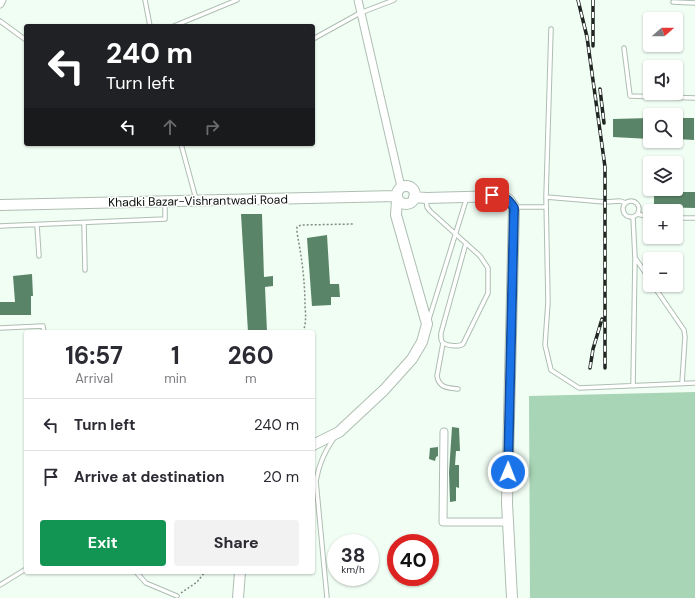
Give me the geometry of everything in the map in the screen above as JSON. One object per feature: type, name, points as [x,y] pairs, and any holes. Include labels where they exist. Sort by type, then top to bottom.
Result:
[{"type":"street","points":[[0,4],[2,0]]},
{"type":"street","points":[[315,444],[339,432],[384,390],[412,359],[422,342],[427,324],[396,215],[398,194],[408,186],[415,194],[413,201],[407,204],[400,202],[398,194],[360,13],[358,0]]},
{"type":"street","name":"Khadki Bazar-Vishrantwadi Road","points":[[0,205],[398,194]]},
{"type":"street","points":[[414,197],[503,196],[509,200],[514,208],[507,495],[512,598]]},
{"type":"street","points":[[444,432],[443,522],[508,522]]},
{"type":"street","points":[[238,598],[240,574]]},
{"type":"lane","points":[[145,0],[150,24]]},
{"type":"lane","points":[[179,24],[236,0]]},
{"type":"lane","points":[[315,38],[360,13],[394,0]]},
{"type":"lane","points":[[673,2],[695,3]]},
{"type":"lane","points":[[0,21],[24,39]]},
{"type":"lane","points":[[551,29],[546,197],[548,302],[545,345],[551,370],[579,388],[695,383]]},
{"type":"lane","points":[[624,48],[630,96],[695,98]]},
{"type":"lane","points":[[182,146],[197,200]]},
{"type":"lane","points":[[427,324],[467,196]]},
{"type":"lane","points":[[546,197],[605,202],[632,202],[635,203],[638,208],[638,214]]},
{"type":"lane","points":[[426,198],[427,206],[480,256],[488,268],[488,293],[463,344],[456,346],[444,343]]},
{"type":"lane","points":[[0,226],[165,219],[165,201]]},
{"type":"lane","points":[[626,203],[624,205],[623,212],[627,216],[633,217],[638,214],[643,215]]},
{"type":"lane","points":[[514,208],[546,207]]},
{"type":"lane","points":[[633,217],[635,258],[633,386]]},
{"type":"lane","points":[[683,218],[695,218]]},
{"type":"lane","points":[[84,223],[85,270]]},
{"type":"lane","points":[[37,225],[39,256]]},
{"type":"lane","points":[[458,389],[442,386],[438,382],[437,376],[444,343],[441,339],[441,333],[466,243]]},
{"type":"lane","points":[[635,258],[643,270]]},
{"type":"lane","points":[[658,292],[684,330],[685,337],[682,383]]},
{"type":"lane","points":[[0,328],[43,326],[44,330]]},
{"type":"lane","points":[[326,598],[316,481],[318,468],[325,451],[339,432]]},
{"type":"lane","points":[[0,585],[24,570]]},
{"type":"lane","points":[[138,574],[146,583],[177,596]]},
{"type":"path","points":[[304,330],[306,326],[305,290],[297,227],[301,225],[354,224]]},
{"type":"path","points":[[177,596],[197,582],[203,574]]},
{"type":"green space","points":[[695,392],[695,598],[530,598],[529,396]]},
{"type":"building","points":[[643,118],[643,139],[613,137],[613,119]]},
{"type":"building","points":[[683,118],[694,118],[694,140],[683,139]]},
{"type":"building","points":[[683,192],[695,192],[695,208],[683,208],[683,204],[654,204],[654,196],[683,196]]},
{"type":"building","points":[[241,214],[262,214],[264,277],[273,276],[273,286],[265,287],[267,330],[248,330]]},
{"type":"building","points":[[327,235],[330,284],[339,284],[340,297],[331,297],[331,305],[312,306],[307,238]]},
{"type":"building","points":[[32,274],[33,296],[31,296],[31,315],[0,315],[0,302],[15,302],[13,276]]},
{"type":"building","points":[[452,427],[459,428],[460,451],[456,451],[455,465],[459,465],[459,488],[456,487],[456,501],[450,502],[449,472]]},
{"type":"building","points":[[438,447],[438,456],[436,457],[435,461],[429,459],[430,448]]},
{"type":"railway","points":[[578,0],[587,37],[605,167],[605,368]]},
{"type":"railway","points":[[593,0],[593,46]]},
{"type":"railway","points":[[600,89],[604,123]]},
{"type":"railway","points":[[590,368],[593,349],[602,319]]},
{"type":"route","points":[[492,195],[503,196],[509,200],[514,208],[508,472]]}]
